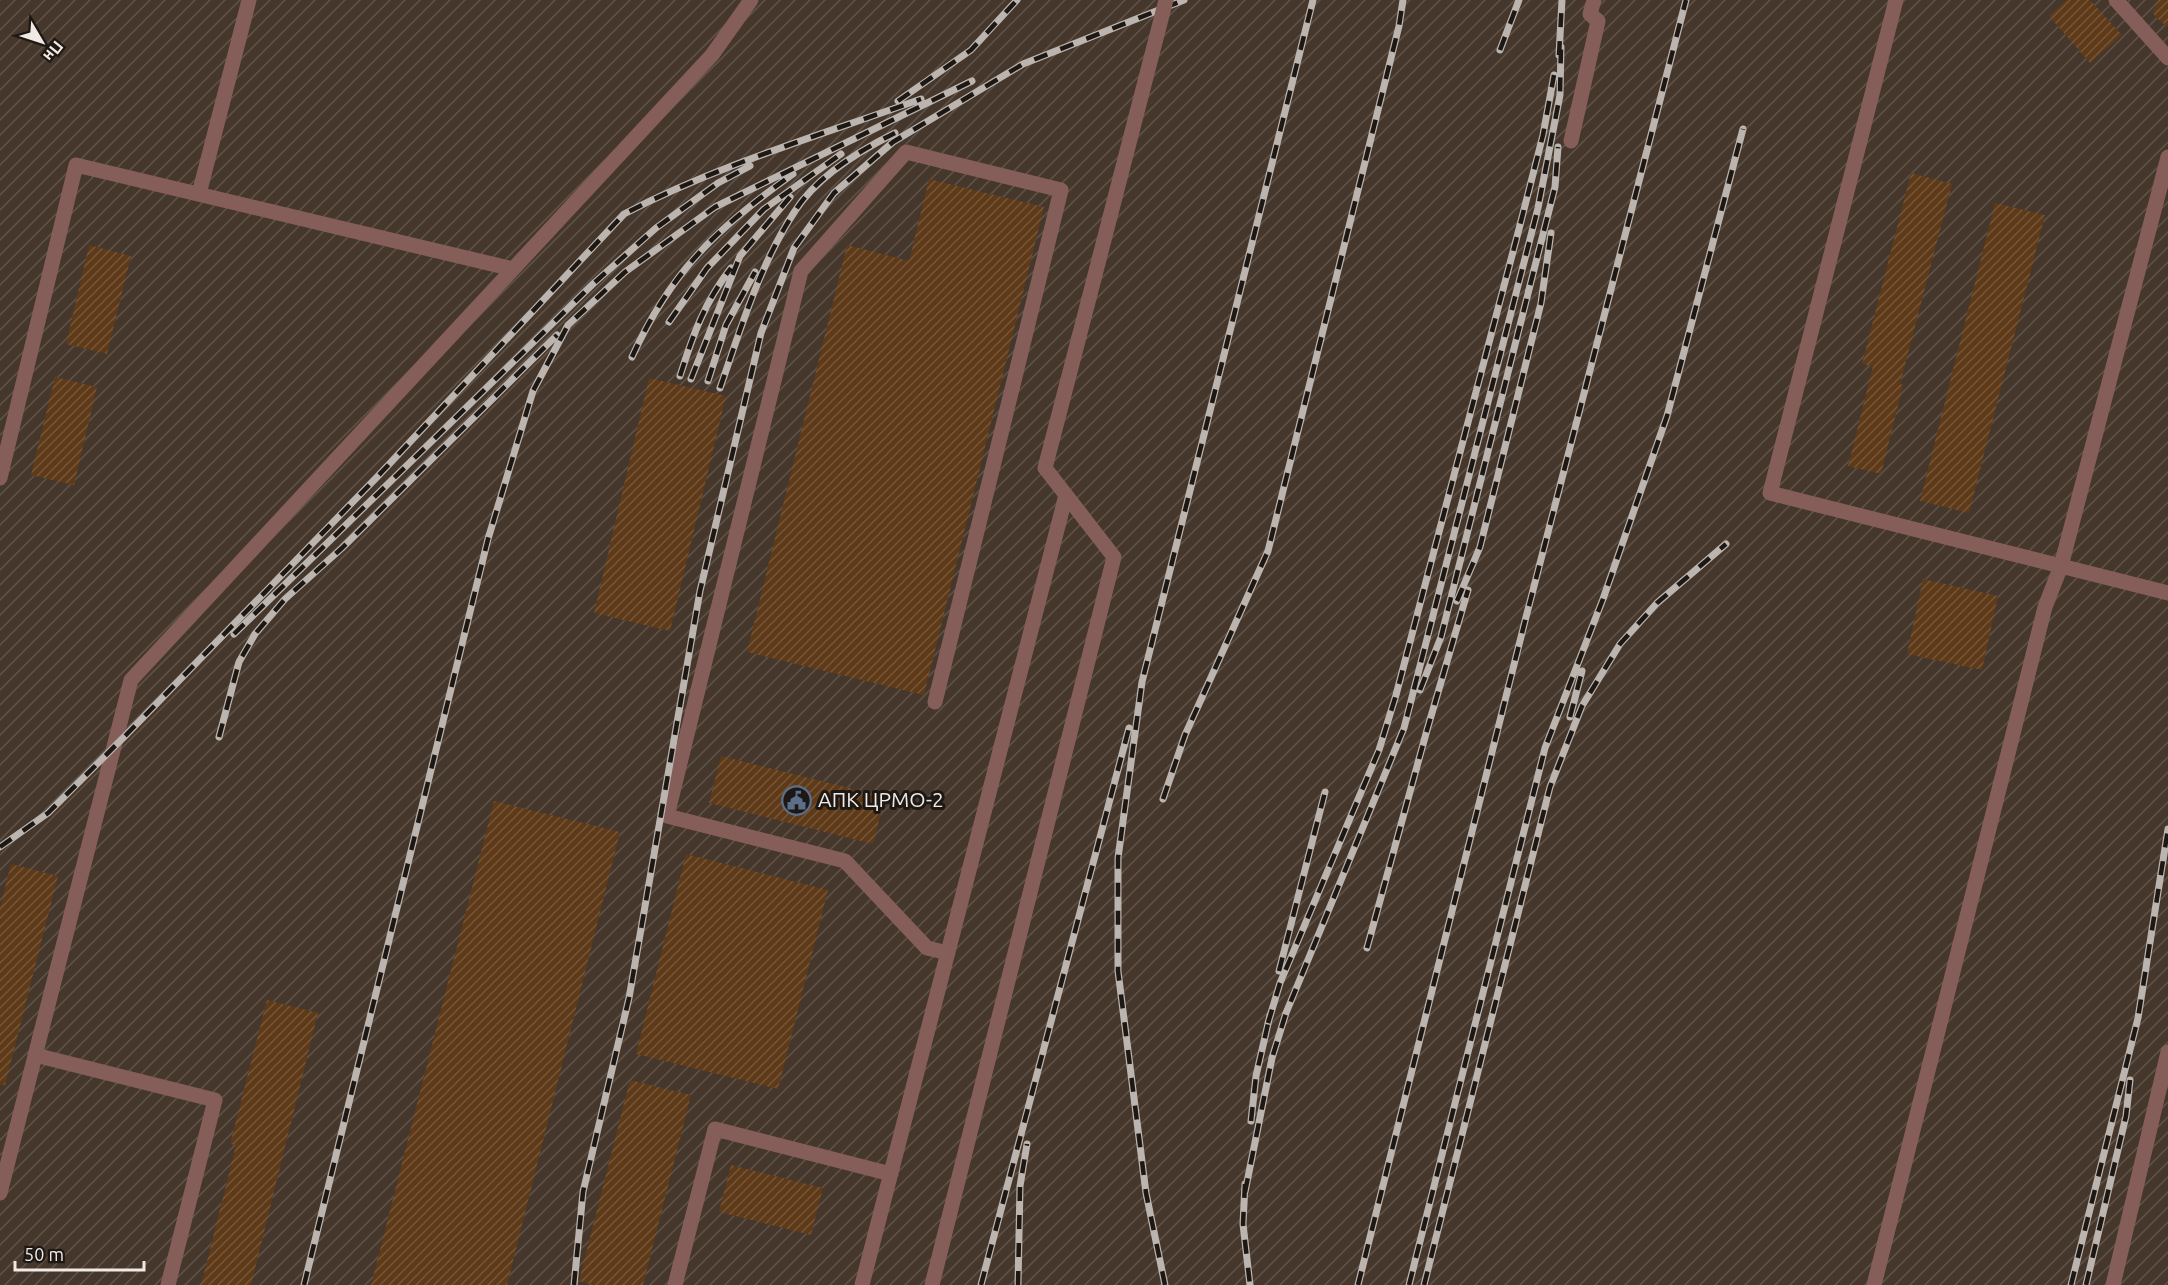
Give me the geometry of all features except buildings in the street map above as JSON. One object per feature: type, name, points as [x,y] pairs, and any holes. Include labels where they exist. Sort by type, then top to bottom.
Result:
[{"type":"lane","points":[[199,194],[249,0]]},
{"type":"lane","points":[[0,1193],[131,680],[712,55],[751,0]]},
{"type":"lane","points":[[932,1285],[1114,557],[1045,468],[1166,0]]},
{"type":"lane","points":[[1571,141],[1598,21],[1590,14],[1594,0]]},
{"type":"lane","points":[[1896,0],[1770,493],[2168,593]]},
{"type":"lane","points":[[2115,0],[2168,58]]},
{"type":"lane","points":[[935,702],[1060,190],[906,152],[801,271],[667,816],[845,861],[927,948],[948,953]]},
{"type":"lane","points":[[1874,1285],[2045,607],[2061,566],[2168,157]]},
{"type":"lane","points":[[0,478],[76,165],[513,269]]},
{"type":"lane","points":[[862,1285],[1066,495]]},
{"type":"lane","points":[[2113,1285],[2168,1052]]},
{"type":"lane","points":[[35,1055],[215,1100],[168,1285]]},
{"type":"lane","points":[[675,1285],[715,1129],[891,1174]]},
{"type":"shaded area","points":[[0,0],[2168,0],[2168,1285],[0,1285]]},
{"type":"railway","points":[[898,101],[971,50],[1017,0]]},
{"type":"railway","points":[[574,1285],[583,1192],[629,998],[700,591],[761,333],[794,248],[834,193],[893,142],[1023,64],[1184,0]]},
{"type":"railway","points":[[1165,1285],[1146,1193],[1118,971],[1118,858],[1142,682],[1313,0]]},
{"type":"railway","points":[[1163,799],[1185,735],[1268,551],[1399,26],[1403,0]]},
{"type":"railway","points":[[1500,50],[1519,0]]},
{"type":"railway","points":[[1559,55],[1562,0]]},
{"type":"railway","points":[[1358,1285],[1525,621],[1686,0]]},
{"type":"railway","points":[[1245,1192],[1272,1058],[1286,1013],[1404,728],[1538,208],[1560,95],[1561,47]]},
{"type":"railway","points":[[1268,1023],[1280,983],[1379,750],[1396,695],[1543,135],[1554,75]]},
{"type":"railway","points":[[304,1285],[488,539],[533,391],[568,325],[625,272],[715,207],[972,81]]},
{"type":"railway","points":[[0,847],[48,813],[126,735],[378,476],[624,214],[696,180],[921,99]]},
{"type":"railway","points":[[1409,1285],[1545,748],[1603,599],[1667,416],[1743,129]]},
{"type":"railway","points":[[720,388],[761,274],[795,211],[804,198],[827,176],[853,156],[895,133]]},
{"type":"railway","points":[[1420,690],[1441,637],[1555,187],[1558,147]]},
{"type":"railway","points":[[669,322],[707,268],[764,209],[841,154]]},
{"type":"railway","points":[[234,634],[594,283],[656,228],[718,183],[750,166]]},
{"type":"railway","points":[[632,357],[663,300],[699,254],[741,213],[793,174]]},
{"type":"railway","points":[[691,379],[740,256],[790,197]]},
{"type":"railway","points":[[1457,601],[1480,547],[1541,303],[1551,233]]},
{"type":"railway","points":[[680,376],[700,320],[713,294],[731,268]]},
{"type":"railway","points":[[708,381],[726,325],[755,272]]},
{"type":"railway","points":[[219,737],[239,662],[255,634],[285,599],[342,548],[557,335]]},
{"type":"railway","points":[[1424,1285],[1550,787],[1582,706],[1620,644],[1657,603],[1726,544]]},
{"type":"railway","points":[[1367,948],[1468,590]]},
{"type":"railway","points":[[1570,717],[1582,671]]},
{"type":"railway","points":[[981,1285],[1129,728]]},
{"type":"railway","points":[[1279,971],[1325,792]]},
{"type":"railway","points":[[2071,1285],[2138,1018],[2168,829]]},
{"type":"railway","points":[[1251,1121],[1256,1076],[1270,1015]]},
{"type":"railway","points":[[2086,1285],[2126,1116],[2130,1080]]},
{"type":"railway","points":[[1018,1285],[1020,1186],[1027,1144]]},
{"type":"railway","points":[[1245,1184],[1243,1224],[1250,1285]]},
{"type":"place","name":"АПК ЦРМО-2","points":[[797,800]]}]
